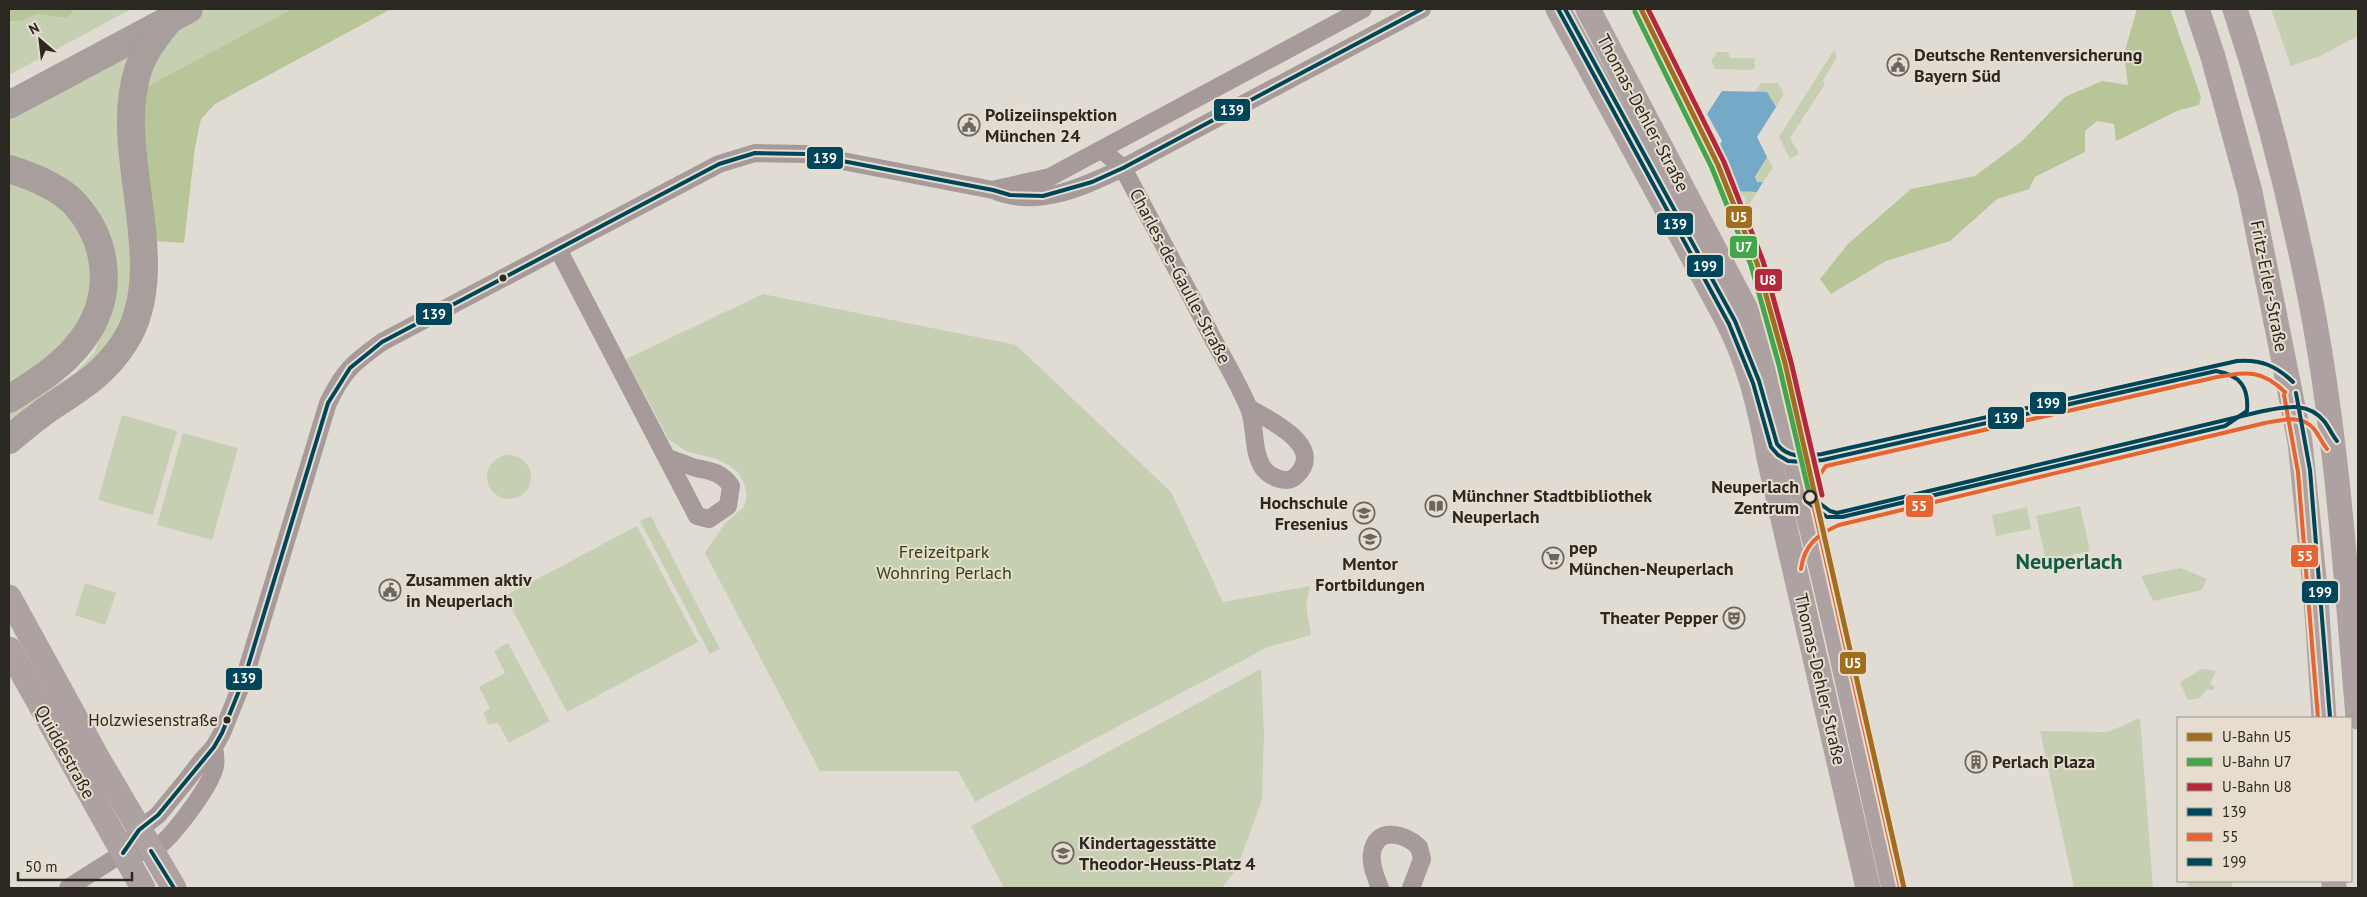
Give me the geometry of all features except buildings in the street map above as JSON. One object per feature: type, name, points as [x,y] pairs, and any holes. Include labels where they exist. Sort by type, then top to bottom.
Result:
[{"type":"highway","points":[[9,87],[171,12]]},
{"type":"highway","points":[[9,104],[171,12]]},
{"type":"highway","points":[[9,428],[49,408],[89,383],[114,357],[134,325],[142,289],[143,255],[132,148],[134,87],[138,70],[146,53],[171,12]]},
{"type":"highway","points":[[9,169],[42,181],[74,203],[97,237],[103,256],[104,282],[104,292],[98,314],[84,339],[64,362],[9,399]]},
{"type":"highway","points":[[9,440],[49,408]]},
{"type":"main road","name":"Thomas-Dehler-Straße","points":[[1558,9],[1729,324],[1747,364],[1757,394],[1868,888]]},
{"type":"main road","name":"Thomas-Dehler-Straße","points":[[1588,9],[1751,319],[1778,390],[1894,888]]},
{"type":"main road","name":"Fritz-Erler-Straße","points":[[2197,9],[2213,57],[2248,184],[2271,288],[2304,471],[2324,717]]},
{"type":"main road","name":"Fritz-Erler-Straße","points":[[2235,9],[2254,68],[2282,170],[2310,298],[2332,445],[2345,565],[2358,717]]},
{"type":"main road","points":[[2271,288],[2280,302],[2288,308],[2296,308],[2310,298]]},
{"type":"main road","points":[[1766,440],[1780,449],[1788,446],[1790,438]]},
{"type":"main road","name":"Quiddestraße","points":[[9,597],[145,841],[174,888]]},
{"type":"main road","name":"Quiddestraße","points":[[9,649],[143,888]]},
{"type":"street","points":[[993,190],[1050,177],[1363,9]]},
{"type":"street","points":[[145,841],[158,815],[214,747],[222,733],[245,676],[328,403],[338,383],[353,363],[382,342],[719,164],[755,153],[806,154],[993,190],[1007,196],[1032,199],[1078,188],[1123,168],[1422,9]]},
{"type":"street","name":"Charles-de-Gaulle-Straße","points":[[1103,150],[1123,168],[1249,408]]},
{"type":"street","points":[[558,249],[668,458]]},
{"type":"street","points":[[68,888],[145,841],[169,836],[204,789],[215,766],[214,747]]},
{"type":"street","points":[[1380,888],[1372,866],[1372,853],[1375,844],[1385,836],[1394,834],[1403,835],[1419,847],[1422,859],[1411,888]]},
{"type":"green space","points":[[9,9],[73,9],[72,13],[66,18],[37,14],[21,21],[9,21]]},
{"type":"green space","points":[[73,9],[131,9],[9,75],[9,21],[21,21],[37,14],[66,18],[72,13]]},
{"type":"green space","points":[[206,9],[292,9],[140,90],[161,41]]},
{"type":"green space","points":[[292,9],[391,9],[215,104],[201,119],[195,147],[184,243],[154,241],[140,90]]},
{"type":"green space","points":[[2137,9],[2170,9],[2201,97],[2199,105],[2177,111],[2116,141],[2114,124],[2097,121],[2085,131],[2085,152],[2035,177],[2029,189],[1997,199],[1950,241],[1886,261],[1831,294],[1820,279],[1848,244],[1911,189],[1975,176],[2022,141],[2065,97],[2102,81],[2128,85],[2124,54]]},
{"type":"green space","points":[[2271,9],[2358,9],[2358,36],[2320,56],[2291,66]]},
{"type":"green space","points":[[1834,50],[1837,57],[1823,80],[1825,84],[1790,138],[1799,154],[1790,159],[1779,137]]},
{"type":"green space","points":[[1717,52],[1728,52],[1731,58],[1754,58],[1755,66],[1753,70],[1715,69],[1711,61]]},
{"type":"green space","points":[[129,54],[124,67],[121,92],[133,292],[101,359],[43,403],[9,421],[9,413],[76,372],[95,352],[101,330],[112,252],[9,156],[9,114]]},
{"type":"green space","points":[[1761,83],[1778,83],[1784,94],[1776,107],[1767,92],[1755,92]]},
{"type":"green space","points":[[1767,157],[1773,167],[1763,182],[1757,182],[1755,178]]},
{"type":"green space","points":[[9,177],[58,202],[87,241],[93,292],[73,335],[42,361],[9,382]]},
{"type":"green space","points":[[1726,181],[1733,191],[1757,192],[1747,208],[1738,208],[1737,205],[1746,201],[1743,195],[1734,200],[1725,183]]},
{"type":"green space","name":"Freizeitpark Wohnring Perlach","points":[[763,294],[1016,345],[1171,492],[1223,602],[1310,586],[1306,606],[1311,635],[1268,647],[975,802],[958,771],[820,771],[705,553],[725,523],[744,507],[747,496],[744,483],[738,472],[729,465],[714,458],[688,452],[669,440],[626,359]]},
{"type":"green space","points":[[122,415],[177,431],[153,515],[98,500]]},
{"type":"green space","points":[[183,433],[238,448],[212,540],[157,525]]},
{"type":"green space","points":[[509,455],[521,459],[527,465],[531,477],[527,489],[521,495],[509,499],[497,495],[491,489],[487,477],[491,465],[497,459]]},
{"type":"green space","points":[[2080,506],[2090,551],[2046,561],[2036,516]]},
{"type":"green space","points":[[2027,507],[2031,529],[1996,536],[1992,515]]},
{"type":"green space","points":[[651,516],[720,649],[710,654],[640,521]]},
{"type":"green space","points":[[637,526],[698,642],[567,712],[505,596]]},
{"type":"green space","points":[[2181,568],[2207,579],[2202,590],[2153,601],[2141,576]]},
{"type":"green space","points":[[85,583],[116,593],[105,625],[75,615]]},
{"type":"green space","points":[[508,643],[550,721],[509,743],[498,723],[489,725],[483,713],[490,708],[479,687],[505,673],[494,651]]},
{"type":"green space","points":[[1261,669],[1264,733],[1262,800],[1237,868],[1222,888],[1004,888],[971,826]]},
{"type":"green space","points":[[2202,669],[2216,671],[2210,684],[2215,687],[2213,690],[2207,689],[2200,698],[2188,700],[2180,682]]},
{"type":"green space","points":[[2140,718],[2153,888],[2074,888],[2040,731],[2108,732]]},
{"type":"green space","points":[[2187,882],[2232,882],[2232,888],[2190,888]]},
{"type":"water","points":[[1722,91],[1767,92],[1776,107],[1757,137],[1767,157],[1755,177],[1757,182],[1763,182],[1757,192],[1732,191],[1727,181],[1725,183],[1691,120],[1700,115],[1718,148],[1722,141],[1707,114]]},
{"type":"metro line","name":"U5","points":[[1641,9],[1718,165],[1757,263],[1785,363],[1904,888]]},
{"type":"metro line","name":"U8","points":[[1648,9],[1724,162],[1763,261],[1791,362],[1822,495]]},
{"type":"metro line","name":"U7","points":[[1635,12],[1712,168],[1751,265],[1779,365],[1810,497]]},
{"type":"transit line","name":"139","points":[[123,853],[139,830],[158,815],[214,747],[222,733],[245,676],[328,403],[350,368],[382,342],[719,164],[755,153],[806,154],[993,190],[1010,195],[1043,196],[1092,182],[1123,168],[1422,9]]},
{"type":"transit line","name":"139","points":[[1558,9],[1729,324],[1753,383],[1771,447],[1778,455],[1788,461],[1823,460],[2216,371],[2237,379],[2246,395],[2247,411],[2225,426],[1842,517],[1827,517],[1806,501]]},
{"type":"transit line","name":"199","points":[[1565,9],[1735,321],[1759,381],[1777,444],[1787,452],[1797,455],[1822,454],[2237,361],[2253,361],[2268,365],[2293,382]]},
{"type":"transit line","name":"55","points":[[1900,887],[1811,495],[1817,480],[1826,466],[2217,377],[2246,373],[2254,374],[2269,379],[2285,392]]},
{"type":"transit line","name":"199","points":[[2296,393],[2310,470],[2330,717]]},
{"type":"transit line","name":"55","points":[[2284,395],[2298,472],[2318,717]]},
{"type":"transit line","name":"199","points":[[1810,496],[1830,511],[1837,513],[2263,411],[2288,407],[2311,410],[2326,423],[2337,441]]},
{"type":"transit line","name":"55","points":[[1801,569],[1805,553],[1813,541],[1839,525],[2265,423],[2291,419],[2304,421],[2314,429],[2327,449]]},
{"type":"transit line","name":"139","points":[[151,851],[174,888]]},
{"type":"place","name":"Deutsche Rentenversicherung Bayern Süd","points":[[1898,65]]},
{"type":"place","name":"Polizeiinspektion München 24","points":[[969,125]]},
{"type":"place","name":"Neuperlach Zentrum","points":[[1810,497]]},
{"type":"place","name":"Münchner Stadtbibliothek Neuperlach","points":[[1436,506]]},
{"type":"place","name":"Hochschule Fresenius","points":[[1364,513]]},
{"type":"place","name":"Mentor Fortbildungen","points":[[1370,539]]},
{"type":"place","name":"pep München-Neuperlach","points":[[1553,558]]},
{"type":"place","name":"Zusammen aktiv in Neuperlach","points":[[390,590]]},
{"type":"place","name":"Theater Pepper","points":[[1734,618]]},
{"type":"place","name":"Holzwiesenstraße","points":[[227,720]]},
{"type":"place","name":"Perlach Plaza","points":[[1976,762]]},
{"type":"place","name":"Kindertagesstätte Theodor-Heuss-Platz 4","points":[[1063,853]]},
{"type":"district","name":"Neuperlach","points":[[2069,561]]}]
